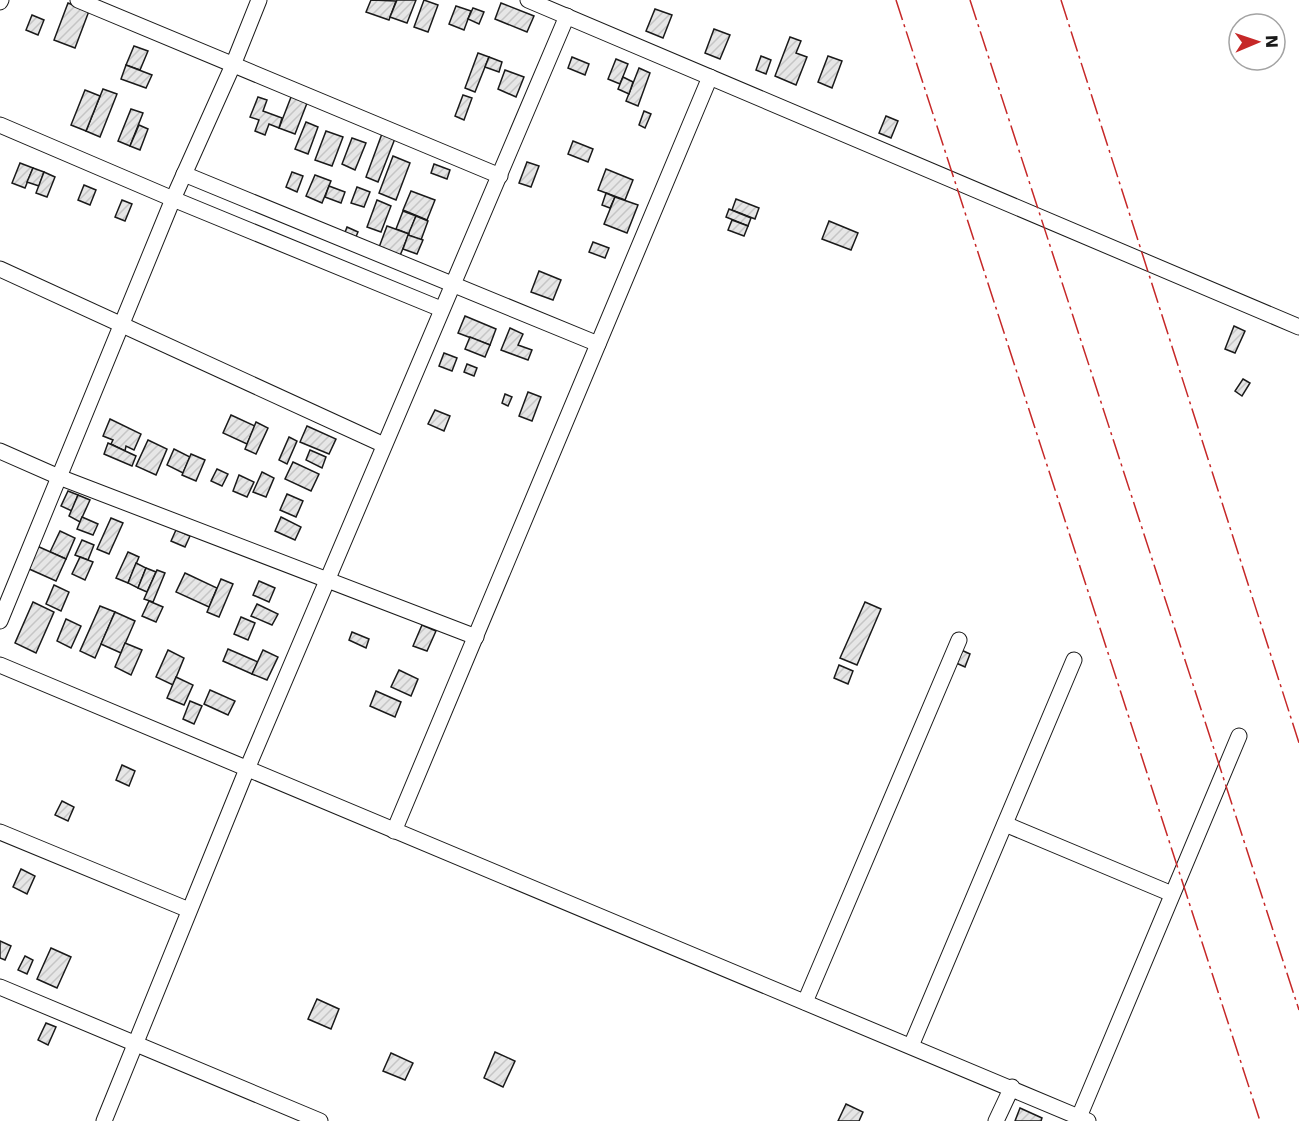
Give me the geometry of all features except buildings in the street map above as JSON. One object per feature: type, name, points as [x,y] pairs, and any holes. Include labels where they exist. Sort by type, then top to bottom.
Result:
[{"type":"street","points":[[78,0],[500,176]]},
{"type":"street","points":[[0,621],[173,200],[259,0]]},
{"type":"street","points":[[528,0],[1299,327]]},
{"type":"street","points":[[104,1121],[247,769],[567,16]]},
{"type":"street","points":[[394,831],[710,77]]},
{"type":"street","points":[[0,124],[173,200],[441,309]]},
{"type":"street","points":[[184,174],[598,344]]},
{"type":"street","points":[[0,269],[384,445]]},
{"type":"street","points":[[0,451],[59,477],[476,637]]},
{"type":"street","points":[[805,1002],[959,640]]},
{"type":"street","points":[[911,1046],[1074,660]]},
{"type":"street","points":[[0,664],[1083,1119],[1172,894],[1239,736]]},
{"type":"street","points":[[1005,824],[1172,894]]},
{"type":"street","points":[[0,832],[189,910]]},
{"type":"street","points":[[0,987],[135,1043],[292,1116],[320,1121]]},
{"type":"street","points":[[996,1121],[1012,1088]]},
{"type":"power","points":[[896,0],[1260,1121]]},
{"type":"power","points":[[970,0],[1299,1010]]},
{"type":"power","points":[[1061,0],[1299,743]]}]
